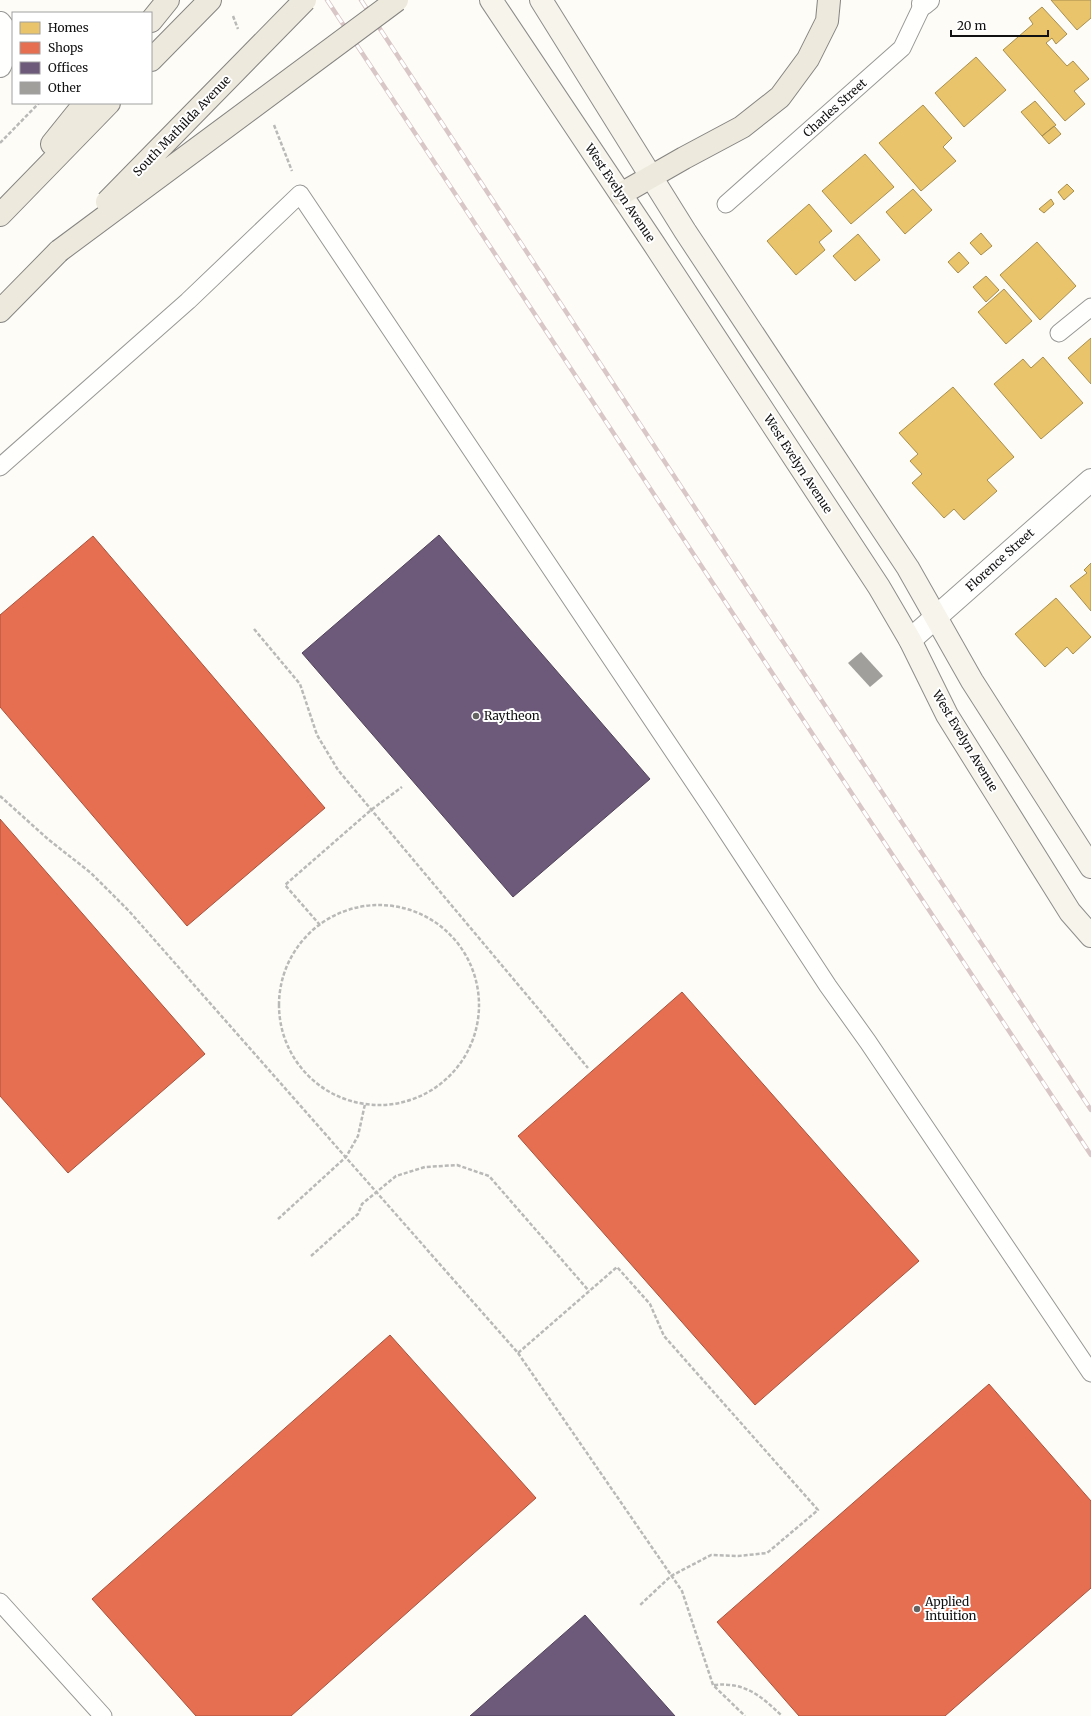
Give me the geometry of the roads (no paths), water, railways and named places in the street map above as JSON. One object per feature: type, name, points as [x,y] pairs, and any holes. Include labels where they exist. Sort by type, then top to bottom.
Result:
[{"type":"main road","points":[[152,20],[168,0]]},
{"type":"main road","points":[[152,59],[210,0]]},
{"type":"main road","name":"South Mathilda Avenue","points":[[59,251],[305,0]]},
{"type":"main road","points":[[0,310],[59,251],[397,0]]},
{"type":"main road","name":"West Evelyn Avenue","points":[[491,0],[622,194],[810,480],[910,640],[952,722],[1070,912],[1091,936]]},
{"type":"main road","points":[[541,0],[690,237],[908,568],[937,616],[972,681],[1091,868]]},
{"type":"main road","points":[[622,194],[742,127],[780,97],[808,59],[827,21],[829,0]]},
{"type":"main road","points":[[0,208],[84,104]]},
{"type":"main road","points":[[0,215],[108,104]]},
{"type":"street","points":[[0,23],[3,27],[3,59],[0,66]]},
{"type":"street","name":"Florence Street","points":[[910,640],[1091,480]]},
{"type":"lane","name":"Charles Street","points":[[726,204],[902,48],[925,2]]},
{"type":"lane","points":[[0,467],[188,301],[300,194],[712,808],[828,986],[868,1042],[1091,1373]]},
{"type":"lane","points":[[1059,333],[1091,306]]},
{"type":"lane","points":[[0,1602],[103,1716]]},
{"type":"railway","points":[[327,0],[1091,1155]]},
{"type":"railway","points":[[361,0],[1091,1110]]},
{"type":"place","name":"Raytheon","points":[[476,716]]},
{"type":"place","name":"Applied Intuition","points":[[917,1609]]}]
